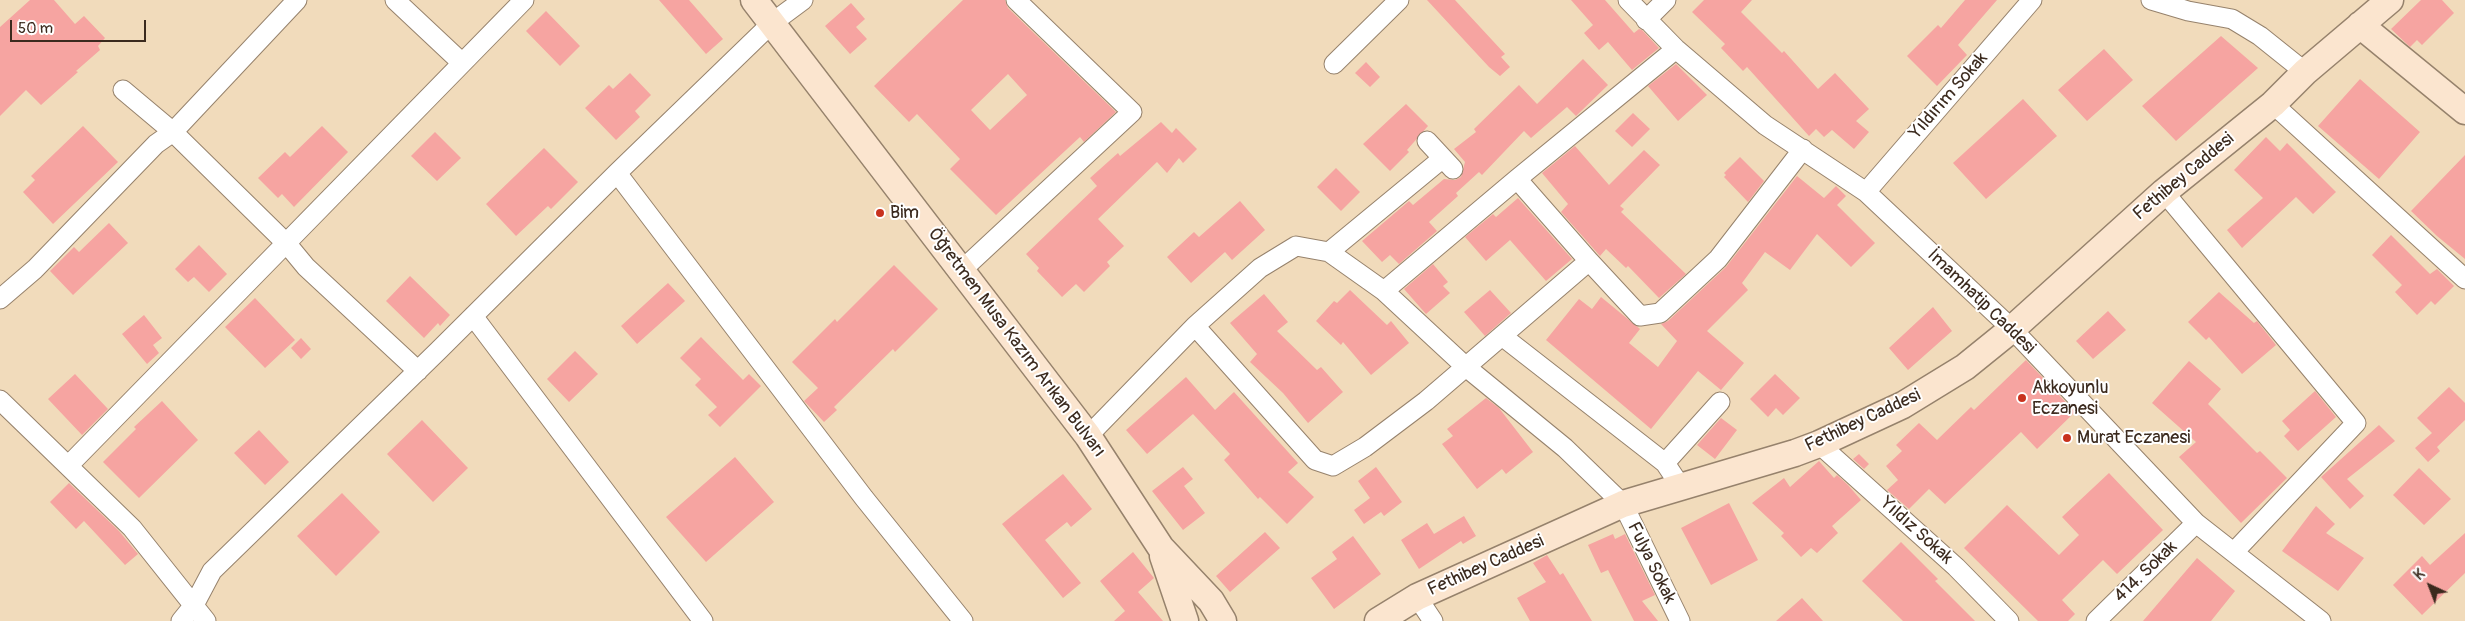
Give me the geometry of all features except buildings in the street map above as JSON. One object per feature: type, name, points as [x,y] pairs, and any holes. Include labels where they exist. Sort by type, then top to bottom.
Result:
[{"type":"street","points":[[0,299],[35,269],[156,144],[173,132],[297,0]]},
{"type":"street","points":[[395,0],[461,62]]},
{"type":"street","points":[[68,466],[287,244],[340,186],[461,62],[524,0]]},
{"type":"street","name":"Öğretmen Musa Kazım Arıkan Bulvarı","points":[[754,0],[963,269],[1088,436],[1161,548],[1211,601],[1223,621]]},
{"type":"street","points":[[181,621],[194,606],[212,572],[418,371],[617,172],[772,23],[803,0]]},
{"type":"street","points":[[963,269],[1132,112],[1016,0]]},
{"type":"street","points":[[1334,64],[1399,0]]},
{"type":"street","name":"İmamhatip Caddesi","points":[[1628,0],[1676,49],[1765,125],[1804,149],[1866,192],[2012,329],[2196,523],[2321,621]]},
{"type":"street","points":[[1646,20],[1666,0]]},
{"type":"street","name":"Yıldırım Sokak","points":[[1866,192],[2032,0]]},
{"type":"street","points":[[2152,0],[2188,11],[2232,19],[2260,36],[2305,72]]},
{"type":"street","name":"Fethibey Caddesi","points":[[1378,621],[1417,597],[1623,504],[1819,444],[1903,405],[1965,367],[2012,329],[2164,192],[2272,104],[2305,72],[2390,0]]},
{"type":"street","points":[[2360,25],[2465,111]]},
{"type":"street","points":[[1384,291],[1676,49]]},
{"type":"street","points":[[124,90],[173,132],[287,244],[306,266],[418,371]]},
{"type":"street","points":[[2272,104],[2465,279]]},
{"type":"street","points":[[1329,252],[1448,163],[1427,141]]},
{"type":"street","points":[[1517,179],[1640,316],[1660,313],[1718,259],[1804,149]]},
{"type":"street","points":[[617,172],[864,498],[963,621]]},
{"type":"street","points":[[2164,192],[2356,423],[2234,552]]},
{"type":"street","points":[[1088,436],[1195,326],[1260,268],[1296,246],[1329,252],[1384,291],[1466,366],[1565,448],[1623,504]]},
{"type":"street","points":[[1195,326],[1315,460],[1333,466],[1365,447],[1426,401],[1589,261]]},
{"type":"street","points":[[473,316],[703,621]]},
{"type":"street","points":[[1502,336],[1665,463],[1681,487]]},
{"type":"street","points":[[0,400],[132,528],[206,621]]},
{"type":"street","points":[[1665,463],[1720,402]]},
{"type":"street","name":"Yıldız Sokak","points":[[1819,444],[1956,567],[2009,621]]},
{"type":"street","name":"Fulya Sokak","points":[[1623,504],[1680,621]]},
{"type":"street","name":"414. Sokak","points":[[2096,621],[2196,523]]},
{"type":"street","name":"Öğretmen Musa Kazım Arıkan Bulvarı","points":[[1161,548],[1185,621]]},
{"type":"street","points":[[1417,597],[1433,621]]},
{"type":"place","name":"Bim","points":[[880,213]]},
{"type":"place","name":"Akkoyunlu Eczanesi","points":[[2022,398]]},
{"type":"place","name":"Murat Eczanesi","points":[[2067,438]]}]
